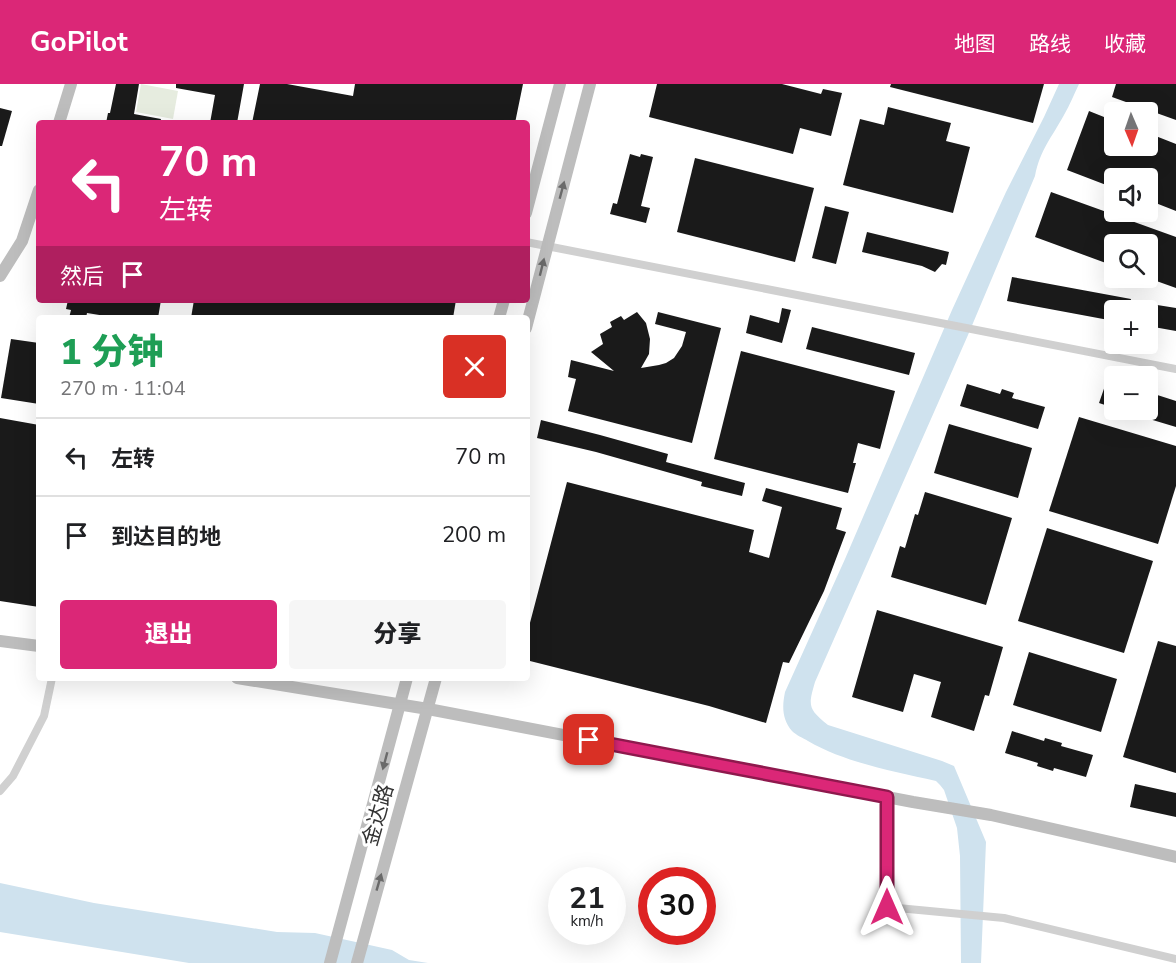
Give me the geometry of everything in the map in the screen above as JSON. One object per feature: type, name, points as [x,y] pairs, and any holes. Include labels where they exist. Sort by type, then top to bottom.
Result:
[{"type":"main road","points":[[60,120],[70,84]]},
{"type":"main road","points":[[530,198],[560,84]]},
{"type":"main road","points":[[529,315],[590,84]]},
{"type":"main road","points":[[0,276],[22,241],[36,199]]},
{"type":"main road","points":[[0,640],[36,646]]},
{"type":"main road","points":[[256,681],[428,709],[991,815],[1176,856]]},
{"type":"main road","name":"金达路","points":[[330,963],[406,681]]},
{"type":"main road","name":"金达路","points":[[357,963],[435,681]]},
{"type":"street","points":[[530,243],[1176,369]]},
{"type":"street","points":[[0,791],[13,776],[44,716],[51,681]]},
{"type":"street","points":[[887,797],[887,907],[1005,918],[1176,959]]},
{"type":"shaded area","points":[[141,84],[178,91],[173,119],[136,112]]},
{"type":"water","points":[[1059,84],[1079,84],[1043,151],[1035,176],[968,335],[815,682],[811,697],[813,711],[828,725],[954,766],[986,842],[981,963],[961,963],[960,856],[957,828],[944,790],[936,781],[854,761],[808,741],[789,726],[783,703],[785,692],[952,310]]},
{"type":"water","points":[[0,883],[94,903],[277,932],[315,933],[392,950],[409,960],[428,963],[189,963],[0,932]]},
{"type":"building","points":[[116,84],[139,84],[134,114],[161,119],[107,120]]},
{"type":"building","points":[[176,84],[244,84],[238,120],[211,120],[215,95],[176,88]]},
{"type":"building","points":[[260,84],[287,84],[353,96],[355,84],[523,84],[516,120],[253,120]]},
{"type":"building","points":[[657,84],[782,84],[821,94],[823,89],[842,93],[831,136],[800,128],[793,154],[649,117]]},
{"type":"building","points":[[891,84],[1044,84],[1033,123],[890,87]]},
{"type":"building","points":[[1116,84],[1176,84],[1176,120],[1158,114],[1158,102],[1126,102],[1112,97]]},
{"type":"building","points":[[888,107],[951,123],[946,141],[970,147],[953,213],[843,185],[860,119],[884,125]]},
{"type":"building","points":[[0,108],[12,111],[2,146],[0,146]]},
{"type":"building","points":[[1089,111],[1104,117],[1104,156],[1158,156],[1158,137],[1176,144],[1176,211],[1158,204],[1158,168],[1104,168],[1104,184],[1067,170]]},
{"type":"building","points":[[630,154],[653,157],[641,206],[650,208],[646,223],[610,214],[613,203],[617,204]]},
{"type":"building","points":[[695,158],[814,188],[795,262],[677,232]]},
{"type":"building","points":[[1051,192],[1104,211],[1104,222],[1134,222],[1176,237],[1176,288],[1158,282],[1158,234],[1104,234],[1104,262],[1035,237]]},
{"type":"building","points":[[825,206],[849,212],[836,264],[812,258]]},
{"type":"building","points":[[867,232],[949,252],[946,265],[942,264],[935,272],[922,266],[862,252]]},
{"type":"building","points":[[1012,277],[1131,299],[1104,300],[1104,319],[1007,301]]},
{"type":"building","points":[[67,303],[160,303],[158,315],[87,313],[87,315],[70,315],[71,310],[66,309]]},
{"type":"building","points":[[194,303],[456,303],[454,315],[192,315]]},
{"type":"building","points":[[1158,305],[1176,308],[1176,331],[1158,328]]},
{"type":"building","points":[[782,308],[791,310],[782,343],[746,333],[750,315],[779,323]]},
{"type":"building","points":[[637,312],[646,323],[650,339],[649,354],[641,368],[666,363],[674,358],[682,346],[686,332],[655,324],[658,312],[721,328],[692,443],[568,411],[576,379],[568,377],[571,360],[614,371],[591,352],[603,344],[600,334],[612,327],[610,322],[621,316],[624,320]]},
{"type":"building","points":[[812,327],[915,353],[909,375],[806,349]]},
{"type":"building","points":[[11,339],[36,343],[36,404],[1,398]]},
{"type":"building","points":[[741,351],[895,391],[880,449],[858,443],[853,463],[856,463],[848,493],[714,459]]},
{"type":"building","points":[[967,384],[1000,394],[1002,389],[1014,393],[1012,398],[1045,407],[1038,429],[960,406]]},
{"type":"building","points":[[1104,389],[1104,405],[1099,403]]},
{"type":"building","points":[[1158,395],[1176,401],[1176,427],[1153,420],[1158,420]]},
{"type":"building","points":[[1079,417],[1176,446],[1176,486],[1158,544],[1049,511]]},
{"type":"building","points":[[0,418],[36,424],[36,607],[0,601]]},
{"type":"building","points":[[541,420],[668,454],[666,462],[745,483],[742,496],[701,486],[702,482],[596,452],[537,438]]},
{"type":"building","points":[[949,424],[1032,448],[1018,498],[934,473]]},
{"type":"building","points":[[567,482],[754,530],[749,552],[769,558],[782,507],[762,501],[766,488],[842,508],[836,529],[846,532],[824,591],[789,663],[783,662],[766,723],[709,706],[530,661],[530,623]]},
{"type":"building","points":[[925,492],[1012,518],[986,605],[891,577],[900,546],[905,548],[915,514],[918,515]]},
{"type":"building","points":[[1047,528],[1153,561],[1124,653],[1018,621]]},
{"type":"building","points":[[877,610],[1003,647],[989,696],[985,695],[974,731],[931,717],[941,682],[914,674],[903,712],[852,697]]},
{"type":"building","points":[[1158,641],[1176,646],[1176,773],[1123,757]]},
{"type":"building","points":[[1029,652],[1117,679],[1101,732],[1013,705]]},
{"type":"building","points":[[1012,731],[1044,741],[1045,738],[1062,743],[1061,746],[1093,755],[1086,777],[1054,768],[1053,771],[1037,766],[1038,763],[1005,753]]},
{"type":"building","points":[[1135,784],[1176,793],[1176,817],[1130,807]]},
{"type":"route","points":[[589,740],[887,797],[887,907]]}]
